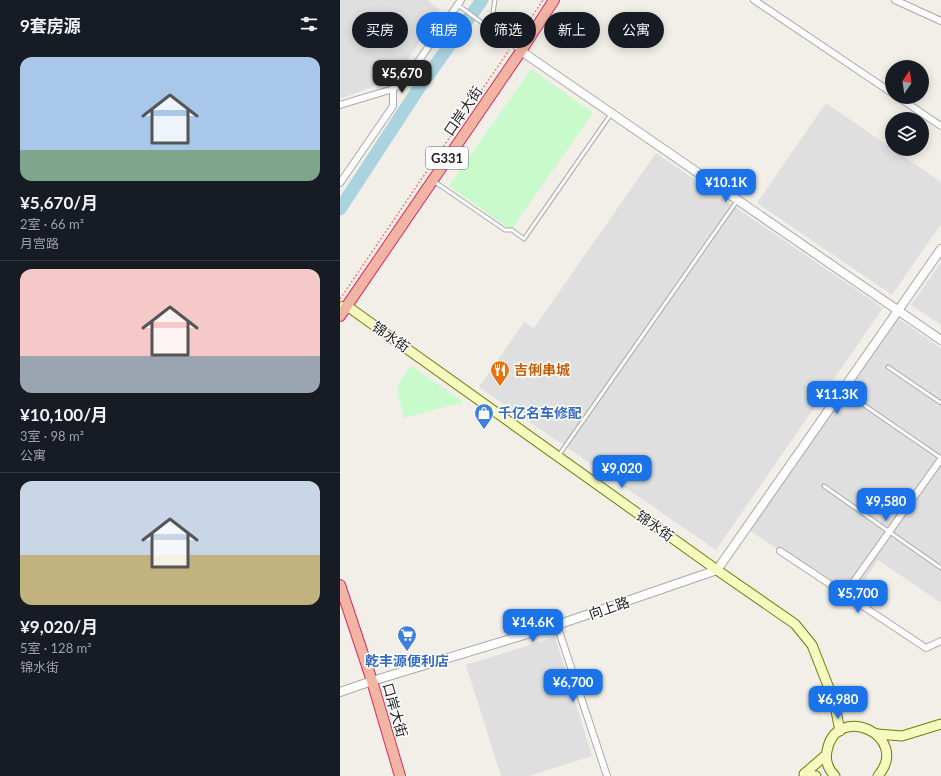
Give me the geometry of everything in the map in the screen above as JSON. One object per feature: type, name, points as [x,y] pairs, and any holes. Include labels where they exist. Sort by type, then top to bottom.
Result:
[{"type":"highway","name":"口岸大街","points":[[536,23],[554,0]]},
{"type":"highway","name":"口岸大街","points":[[340,316],[342,304],[432,180],[516,48]]},
{"type":"highway","name":"口岸大街","points":[[340,585],[372,681],[400,776]]},
{"type":"main road","name":"锦水街","points":[[342,304],[795,624],[812,645],[834,701],[840,731]]},
{"type":"main road","points":[[877,734],[902,736],[941,724]]},
{"type":"main road","points":[[835,776],[828,764],[826,755],[828,745],[833,737],[840,731],[849,726],[859,726],[868,728],[877,734],[883,742],[886,752],[886,761],[878,776]]},
{"type":"main road","points":[[801,775],[826,755]]},
{"type":"main road","points":[[801,775],[816,776]]},
{"type":"street","points":[[754,0],[885,88]]},
{"type":"street","points":[[895,0],[941,21]]},
{"type":"street","points":[[340,105],[393,89],[404,82],[459,2]]},
{"type":"street","points":[[518,48],[941,340]]},
{"type":"street","points":[[340,183],[393,106],[393,89]]},
{"type":"street","points":[[908,104],[941,126]]},
{"type":"street","points":[[717,570],[941,249]]},
{"type":"street","points":[[845,594],[941,458]]},
{"type":"street","points":[[780,551],[926,648],[941,641]]},
{"type":"street","name":"向上路","points":[[340,692],[557,625],[717,570]]},
{"type":"street","points":[[557,625],[607,776]]},
{"type":"lane","points":[[493,12],[495,0]]},
{"type":"lane","points":[[459,2],[467,11],[480,21]]},
{"type":"lane","points":[[432,180],[505,230],[512,230],[524,239],[612,113]]},
{"type":"lane","points":[[558,457],[738,199]]},
{"type":"lane","points":[[888,367],[941,403]]},
{"type":"lane","points":[[864,405],[941,458]]},
{"type":"lane","points":[[824,486],[941,568]]},
{"type":"path","points":[[536,13],[543,0]]},
{"type":"path","points":[[342,304],[516,48]]},
{"type":"shaded area","points":[[340,0],[427,0],[440,10],[439,12],[416,12],[416,47],[396,78],[340,99]]},
{"type":"shaded area","points":[[826,103],[885,144],[885,156],[903,156],[941,182],[941,224],[892,295],[757,203]]},
{"type":"shaded area","points":[[656,153],[883,308],[716,550],[479,387],[524,322],[534,328]]},
{"type":"shaded area","points":[[941,262],[941,325],[911,305]]},
{"type":"shaded area","points":[[896,317],[941,348],[941,603],[878,560],[852,599],[750,531]]},
{"type":"shaded area","points":[[555,637],[592,756],[529,776],[501,776],[466,665]]},
{"type":"green space","points":[[531,69],[593,113],[511,230],[449,186]]},
{"type":"green space","points":[[411,366],[464,402],[404,418],[397,390],[399,383]]},
{"type":"waterway","points":[[340,209],[419,88],[482,0]]},
{"type":"place","name":"吉俐串城","points":[[500,387]]},
{"type":"place","name":"千亿名车修配","points":[[484,430]]},
{"type":"place","name":"乾丰源便利店","points":[[407,652]]}]
